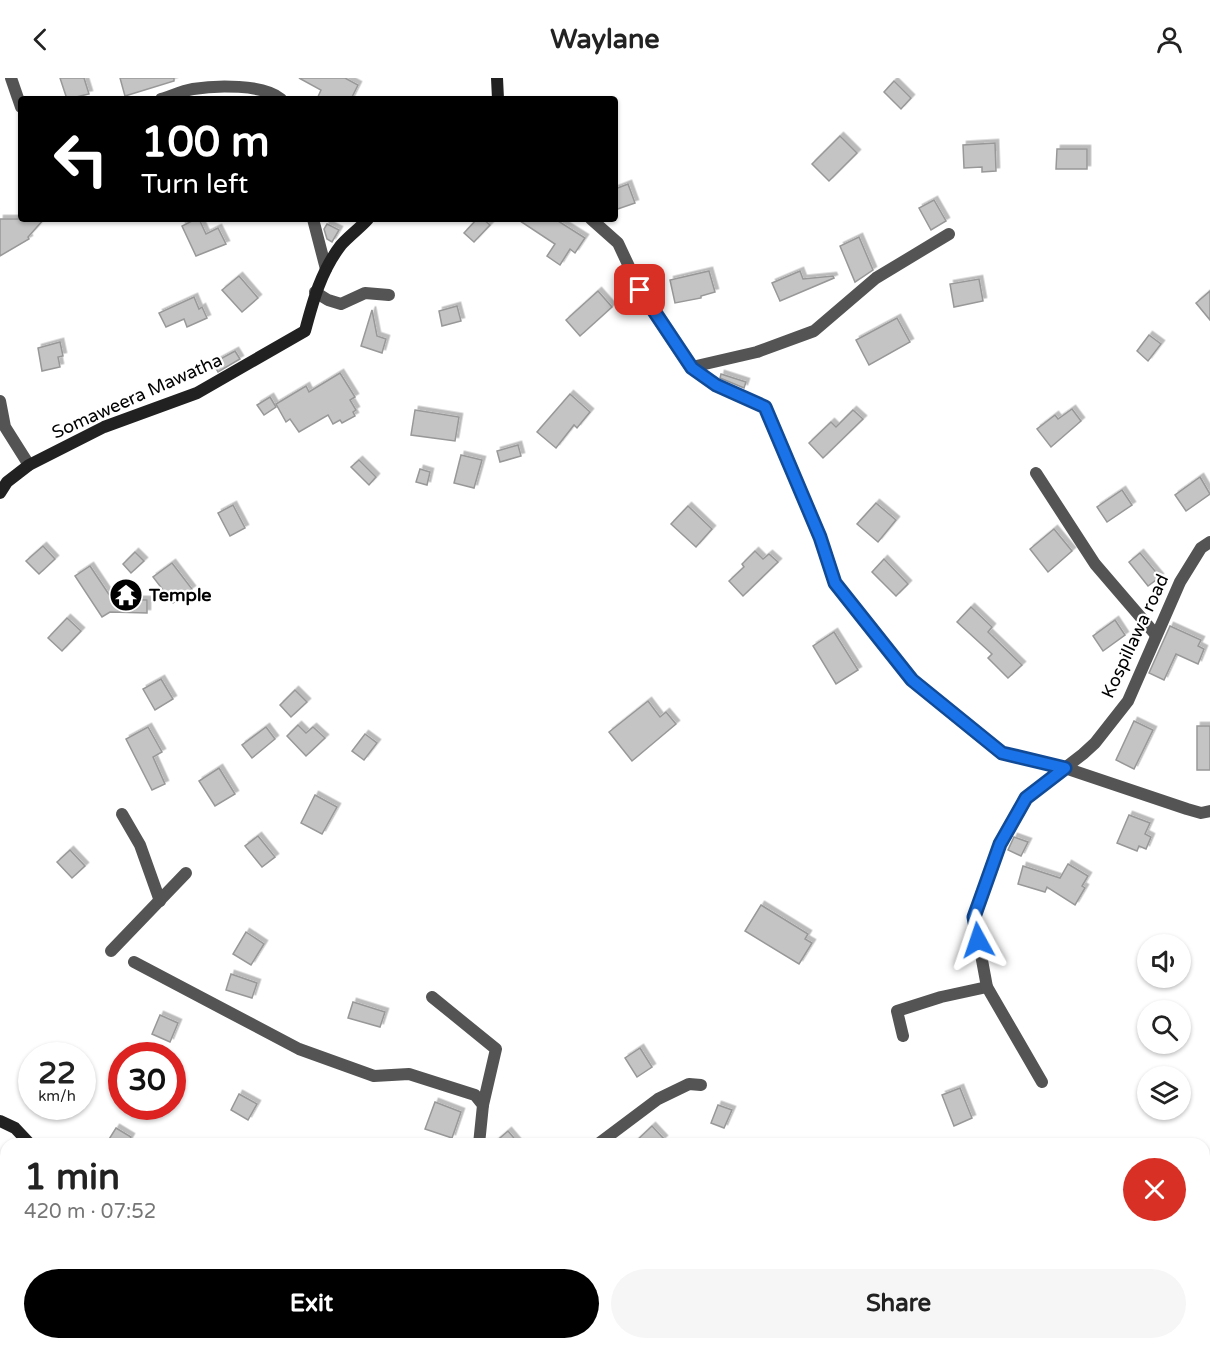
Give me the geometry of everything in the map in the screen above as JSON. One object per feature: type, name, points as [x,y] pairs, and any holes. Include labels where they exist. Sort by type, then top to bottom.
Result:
[{"type":"street","points":[[11,78],[18,98]]},
{"type":"street","points":[[497,78],[498,96]]},
{"type":"street","points":[[170,96],[192,89],[213,87],[259,89],[277,96]]},
{"type":"street","points":[[314,222],[326,269]]},
{"type":"street","name":"Somaweera Mawatha","points":[[0,493],[7,482],[29,465],[104,427],[197,393],[305,332],[315,292],[326,269],[341,245],[365,222]]},
{"type":"street","points":[[594,222],[618,243],[640,290],[692,368],[716,385],[765,407],[820,537],[835,583],[912,680],[1002,753],[1065,768],[1201,813],[1210,812]]},
{"type":"street","points":[[692,368],[757,352],[814,331],[876,278],[949,234]]},
{"type":"street","points":[[315,292],[328,300],[341,304],[365,293],[389,295]]},
{"type":"street","points":[[0,401],[5,427],[29,465]]},
{"type":"street","points":[[1036,473],[1095,564],[1156,635]]},
{"type":"street","name":"Kospillawa road","points":[[1042,1082],[987,987],[974,917],[1000,844],[1026,798],[1095,743],[1128,701],[1180,582],[1201,548],[1210,542]]},
{"type":"street","points":[[122,814],[140,845],[160,901]]},
{"type":"street","points":[[111,951],[186,873]]},
{"type":"street","points":[[134,962],[299,1049],[374,1076],[409,1074],[475,1095],[483,1105]]},
{"type":"street","points":[[903,1036],[897,1011],[941,997],[987,987]]},
{"type":"street","points":[[432,996],[496,1049],[483,1105],[480,1138]]},
{"type":"street","points":[[607,1138],[658,1099],[690,1084],[701,1085]]},
{"type":"street","points":[[0,1121],[15,1128],[24,1138]]},
{"type":"building","points":[[60,78],[84,78],[89,94],[66,96]]},
{"type":"building","points":[[120,78],[174,78],[174,81],[125,96]]},
{"type":"building","points":[[299,78],[345,78],[358,85],[352,96],[318,96],[321,90]]},
{"type":"building","points":[[894,81],[911,98],[901,109],[884,92]]},
{"type":"building","points":[[840,136],[857,153],[829,181],[812,164]]},
{"type":"building","points":[[995,143],[996,171],[982,172],[982,167],[964,168],[963,145]]},
{"type":"building","points":[[1057,149],[1087,149],[1087,169],[1056,169]]},
{"type":"building","points":[[628,184],[635,203],[618,209],[618,188]]},
{"type":"building","points":[[934,200],[946,221],[931,230],[919,208]]},
{"type":"building","points":[[0,219],[41,222],[28,237],[29,239],[0,256]]},
{"type":"building","points":[[190,222],[200,222],[206,234],[218,228],[226,244],[196,256],[182,226]]},
{"type":"building","points":[[474,222],[486,222],[490,225],[474,242],[464,233]]},
{"type":"building","points":[[522,222],[560,222],[585,238],[575,253],[570,249],[560,265],[547,256],[555,244]]},
{"type":"building","points":[[327,224],[339,230],[332,242],[327,239],[324,229]]},
{"type":"building","points":[[859,237],[873,270],[855,282],[840,246]]},
{"type":"building","points":[[709,271],[715,292],[701,296],[701,298],[675,303],[670,280]]},
{"type":"building","points":[[800,271],[803,279],[833,276],[834,278],[780,301],[772,283]]},
{"type":"building","points":[[239,276],[258,298],[242,312],[222,290]]},
{"type":"building","points":[[979,279],[983,301],[954,307],[950,284]]},
{"type":"building","points":[[598,291],[612,307],[580,336],[566,320]]},
{"type":"building","points":[[1210,291],[1210,320],[1196,303]]},
{"type":"building","points":[[194,297],[199,309],[202,307],[207,318],[187,327],[184,319],[166,327],[159,313]]},
{"type":"building","points":[[457,306],[461,321],[442,326],[439,311]]},
{"type":"building","points":[[372,310],[377,336],[386,339],[382,353],[361,346]]},
{"type":"building","points":[[897,318],[910,342],[869,365],[856,340]]},
{"type":"building","points":[[1149,335],[1161,344],[1148,361],[1137,351]]},
{"type":"building","points":[[60,342],[63,356],[58,357],[60,367],[42,371],[38,348]]},
{"type":"building","points":[[235,351],[240,359],[218,372],[213,363]]},
{"type":"building","points":[[340,373],[355,397],[350,400],[356,410],[353,412],[355,416],[342,423],[340,420],[333,424],[328,415],[299,432],[290,419],[286,422],[276,404],[306,386],[309,392]]},
{"type":"building","points":[[721,374],[746,382],[744,388],[720,378]]},
{"type":"building","points":[[570,394],[590,412],[577,428],[574,425],[556,448],[537,432]]},
{"type":"building","points":[[270,397],[276,407],[264,415],[257,405]]},
{"type":"building","points":[[1072,409],[1081,421],[1051,447],[1037,429],[1055,415],[1058,419]]},
{"type":"building","points":[[415,410],[459,417],[455,441],[411,435]]},
{"type":"building","points":[[853,410],[863,419],[823,458],[809,443],[831,422],[836,427]]},
{"type":"building","points":[[518,445],[521,456],[500,462],[497,451]]},
{"type":"building","points":[[461,455],[482,460],[474,488],[454,483]]},
{"type":"building","points":[[359,460],[376,477],[369,485],[351,467]]},
{"type":"building","points":[[420,469],[430,472],[427,485],[416,482]]},
{"type":"building","points":[[1200,477],[1210,494],[1186,511],[1175,495]]},
{"type":"building","points":[[1122,490],[1132,505],[1107,522],[1097,507]]},
{"type":"building","points":[[876,503],[896,520],[878,542],[857,524]]},
{"type":"building","points":[[233,505],[245,528],[230,536],[218,513]]},
{"type":"building","points":[[688,506],[712,529],[696,547],[671,524]]},
{"type":"building","points":[[1054,529],[1072,551],[1048,572],[1030,549]]},
{"type":"building","points":[[43,546],[55,559],[39,574],[26,561]]},
{"type":"building","points":[[755,551],[763,559],[769,554],[778,562],[743,596],[729,581],[744,567],[742,564]]},
{"type":"building","points":[[135,552],[144,561],[131,573],[123,564]]},
{"type":"building","points":[[1140,553],[1160,577],[1148,586],[1129,562]]},
{"type":"building","points":[[884,559],[908,584],[896,596],[872,572]]},
{"type":"building","points":[[172,563],[192,589],[173,603],[153,577]]},
{"type":"building","points":[[90,566],[112,599],[147,600],[147,613],[110,612],[102,617],[75,576]]},
{"type":"building","points":[[971,607],[992,627],[988,632],[1022,665],[1008,678],[988,658],[992,654],[957,622]]},
{"type":"building","points":[[67,618],[81,631],[62,651],[48,638]]},
{"type":"building","points":[[1115,620],[1125,635],[1103,651],[1093,636]]},
{"type":"building","points":[[1170,626],[1201,640],[1198,646],[1204,649],[1198,664],[1176,654],[1164,680],[1149,673]]},
{"type":"building","points":[[834,632],[858,670],[836,684],[813,646]]},
{"type":"building","points":[[161,679],[173,699],[155,710],[143,689]]},
{"type":"building","points":[[295,690],[307,702],[291,717],[280,705]]},
{"type":"building","points":[[648,701],[660,717],[666,712],[676,724],[632,761],[609,732]]},
{"type":"building","points":[[1134,721],[1153,730],[1134,769],[1116,760]]},
{"type":"building","points":[[298,725],[306,733],[313,727],[325,738],[306,756],[287,736]]},
{"type":"building","points":[[1197,726],[1210,726],[1210,770],[1197,770]]},
{"type":"building","points":[[148,727],[162,752],[153,757],[165,784],[152,790],[126,739]]},
{"type":"building","points":[[266,727],[275,739],[252,758],[242,745]]},
{"type":"building","points":[[365,734],[377,743],[364,760],[352,751]]},
{"type":"building","points":[[219,768],[235,794],[215,806],[199,781]]},
{"type":"building","points":[[315,795],[337,807],[322,834],[301,823]]},
{"type":"building","points":[[1129,815],[1150,823],[1145,834],[1151,837],[1146,849],[1139,846],[1137,851],[1117,843]]},
{"type":"building","points":[[258,836],[275,857],[262,867],[245,846]]},
{"type":"building","points":[[1014,837],[1028,842],[1021,856],[1008,850]]},
{"type":"building","points":[[70,850],[85,866],[72,878],[57,862]]},
{"type":"building","points":[[1068,864],[1088,876],[1082,886],[1085,888],[1075,905],[1047,887],[1045,892],[1018,884],[1023,866],[1060,878]]},
{"type":"building","points":[[761,905],[808,934],[805,939],[812,943],[799,964],[745,931]]},
{"type":"building","points":[[246,932],[264,944],[251,965],[233,954]]},
{"type":"building","points":[[231,974],[257,983],[252,998],[226,990]]},
{"type":"building","points":[[353,1002],[385,1012],[380,1027],[348,1018]]},
{"type":"building","points":[[160,1015],[178,1023],[170,1042],[152,1034]]},
{"type":"building","points":[[640,1048],[652,1067],[637,1077],[625,1058]]},
{"type":"building","points":[[960,1088],[972,1118],[954,1126],[942,1095]]},
{"type":"building","points":[[239,1094],[257,1104],[248,1120],[231,1110]]},
{"type":"building","points":[[435,1102],[461,1112],[452,1138],[425,1129]]},
{"type":"building","points":[[718,1105],[732,1110],[724,1128],[711,1123]]},
{"type":"building","points":[[652,1126],[663,1138],[639,1138]]},
{"type":"building","points":[[116,1128],[131,1137],[130,1138],[110,1138]]},
{"type":"building","points":[[508,1131],[514,1138],[500,1138]]},
{"type":"place","name":"Temple","points":[[126,595]]},
{"type":"route","points":[[640,290],[692,368],[716,385],[765,407],[820,537],[835,583],[912,680],[1002,753],[1065,768],[1026,798],[1000,844],[974,917],[978,940]]}]
